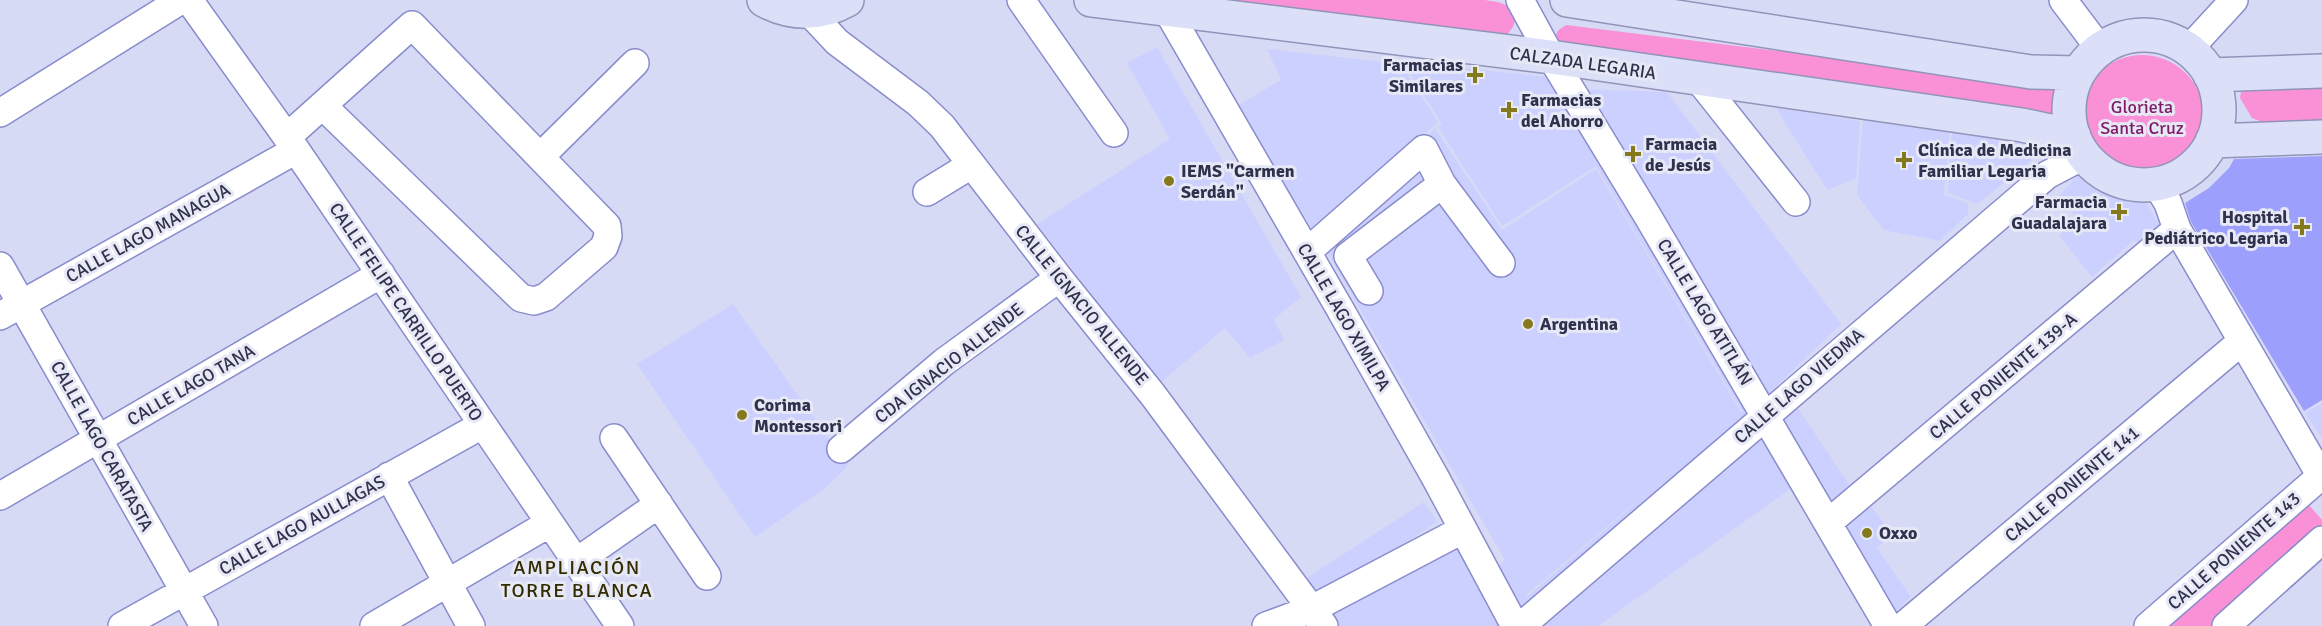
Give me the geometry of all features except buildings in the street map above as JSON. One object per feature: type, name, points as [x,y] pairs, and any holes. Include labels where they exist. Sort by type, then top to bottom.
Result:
[{"type":"main road","points":[[764,0],[786,10],[809,12],[834,7],[847,0]]},
{"type":"main road","name":"CALZADA LEGARIA","points":[[1091,0],[1551,57],[2030,126],[2079,146]]},
{"type":"main road","points":[[1567,0],[1670,8],[2031,72],[2078,73]]},
{"type":"main road","points":[[2144,35],[2168,38],[2188,50],[2201,61],[2210,75],[2217,90],[2219,108],[2218,125],[2212,141],[2197,163],[2167,188],[2129,183],[2117,179],[2094,165],[2079,146],[2069,104],[2078,73],[2088,59],[2100,49],[2121,38],[2144,35]]},
{"type":"main road","points":[[2210,75],[2322,71]]},
{"type":"main road","points":[[2212,141],[2322,137]]},
{"type":"street","points":[[0,113],[182,0]]},
{"type":"street","name":"CALLE FELIPE CARRILLO PUERTO","points":[[189,0],[292,144],[619,625]]},
{"type":"street","points":[[1021,0],[1114,133]]},
{"type":"street","name":"CALLE LAGO ATITLÁN","points":[[1520,0],[1551,57],[1888,626]]},
{"type":"street","points":[[2063,0],[2100,49]]},
{"type":"street","points":[[2188,50],[2234,0]]},
{"type":"street","name":"CALLE LAGO XIMILPA","points":[[1167,10],[1435,477],[1515,626]]},
{"type":"street","name":"CALLE IGNACIO ALLENDE","points":[[809,12],[837,42],[918,103],[942,126],[1153,395],[1318,618]]},
{"type":"street","name":"CALLE LAGO MANAGUA","points":[[11,310],[292,144],[322,106],[412,25],[540,157]]},
{"type":"street","points":[[322,106],[521,298],[534,301],[546,297],[604,247],[608,236],[606,226],[540,157],[635,63]]},
{"type":"street","points":[[1700,80],[1796,202]]},
{"type":"street","name":"CALLE LAGO VIEDMA","points":[[1521,626],[2079,146]]},
{"type":"street","points":[[1307,252],[1424,149],[1442,184],[1501,263]]},
{"type":"street","points":[[927,192],[971,165]]},
{"type":"street","points":[[1369,291],[1348,256],[1442,184]]},
{"type":"street","points":[[2167,188],[2177,229],[2321,477]]},
{"type":"street","name":"CALLE PONIENTE 139-A","points":[[1828,523],[2177,229]]},
{"type":"street","name":"CALLE LAGO CARATASTA","points":[[0,266],[11,310],[98,440],[204,626]]},
{"type":"street","name":"CALLE LAGO TANA","points":[[0,496],[381,274]]},
{"type":"street","name":"CDA IGNACIO ALLENDE","points":[[841,449],[944,362],[1059,278]]},
{"type":"street","name":"CALLE PONIENTE 141","points":[[1902,626],[2241,342]]},
{"type":"street","name":"CALLE LAGO AULLAGAS","points":[[122,626],[482,425]]},
{"type":"street","points":[[614,438],[707,576]]},
{"type":"street","points":[[389,476],[471,626]]},
{"type":"street","name":"CALLE PONIENTE 143","points":[[2148,626],[2321,477]]},
{"type":"street","points":[[576,562],[659,504]]},
{"type":"street","points":[[374,626],[550,523]]},
{"type":"street","points":[[1266,626],[1318,618],[1462,530]]},
{"type":"street","points":[[2226,626],[2322,540]]},
{"type":"shaded area","name":"IEMS \"Carmen Serdán\"","points":[[1157,47],[1301,297],[1274,319],[1284,340],[1250,358],[1225,328],[1160,383],[1037,224],[1170,139],[1127,63]]},
{"type":"shaded area","points":[[1267,49],[1401,64],[1438,122],[1314,232],[1237,106],[1281,80]]},
{"type":"shaded area","name":"Argentina","points":[[1403,62],[1559,78],[1761,414],[1524,618],[1494,568],[1505,560],[1317,235],[1435,128],[1502,230],[1596,169],[1742,411],[1596,166],[1502,226],[1438,127],[1442,124]],"holes":[[[1683,462],[1527,597],[1526,595]]]},
{"type":"shaded area","points":[[1577,89],[1667,92],[1841,324],[1762,400]]},
{"type":"shaded area","points":[[1776,108],[1860,121],[1856,179],[1827,190]]},
{"type":"shaded area","name":"Clínica de Medicina Familiar Legaria","points":[[1863,119],[1950,126],[1944,195],[1968,203],[1968,214],[1940,241],[1884,230],[1857,195]]},
{"type":"shaded area","points":[[1952,127],[2036,140],[2045,150],[1977,204],[1948,193]]},
{"type":"shaded area","points":[[2080,173],[2102,190],[2144,197],[2163,232],[2142,248],[2134,240],[2092,277],[2059,235],[2077,218],[2058,197]]},
{"type":"shaded area","name":"Corima Montessori","points":[[733,304],[848,466],[824,489],[755,537],[637,364]]},
{"type":"shaded area","points":[[1797,396],[1803,403],[1798,408],[1850,486],[1829,509],[1774,417]]},
{"type":"shaded area","points":[[2322,403],[2322,438],[2305,413]]},
{"type":"shaded area","points":[[1764,427],[1843,573],[1790,489],[1598,626],[1528,626]]},
{"type":"shaded area","points":[[1424,502],[1437,522],[1315,601],[1302,581]]},
{"type":"shaded area","points":[[1868,503],[1893,534],[1877,548],[1911,597],[1896,611],[1840,526]]},
{"type":"shaded area","points":[[1457,536],[1508,626],[1333,626],[1323,613]]},
{"type":"green space","points":[[1201,0],[1484,0],[1499,2],[1507,6],[1516,18],[1506,36]]},
{"type":"green space","points":[[1566,25],[2023,81],[2068,83],[2063,97],[2062,125],[1556,42],[1558,32]]},
{"type":"green space","name":"Glorieta Santa Cruz","points":[[2142,55],[2166,60],[2186,73],[2199,93],[2204,117],[2199,141],[2186,161],[2166,174],[2142,179],[2118,174],[2098,161],[2085,141],[2080,117],[2085,93],[2098,73],[2118,60]]},
{"type":"green space","points":[[2322,71],[2322,122],[2262,122],[2252,118],[2240,98],[2242,87]]},
{"type":"green space","points":[[2303,498],[2322,520],[2322,530],[2212,626],[2161,626]]},
{"type":"place","name":"Farmacias Similares","points":[[1475,75]]},
{"type":"place","name":"Farmacias del Ahorro","points":[[1509,110]]},
{"type":"place","name":"Farmacia de Jesús","points":[[1633,154]]},
{"type":"place","name":"Clínica de Medicina Familiar Legaria","points":[[1904,160]]},
{"type":"place","name":"IEMS \"Carmen Serdán\"","points":[[1169,181]]},
{"type":"place","name":"Farmacia Guadalajara","points":[[2119,212]]},
{"type":"place","name":"Hospital Pediátrico Legaria","points":[[2302,227]]},
{"type":"place","name":"Argentina","points":[[1528,324]]},
{"type":"place","name":"Corima Montessori","points":[[742,415]]},
{"type":"place","name":"Oxxo","points":[[1867,533]]},
{"type":"district","name":"AMPLIACIÓN TORRE BLANCA","points":[[577,578]]}]
